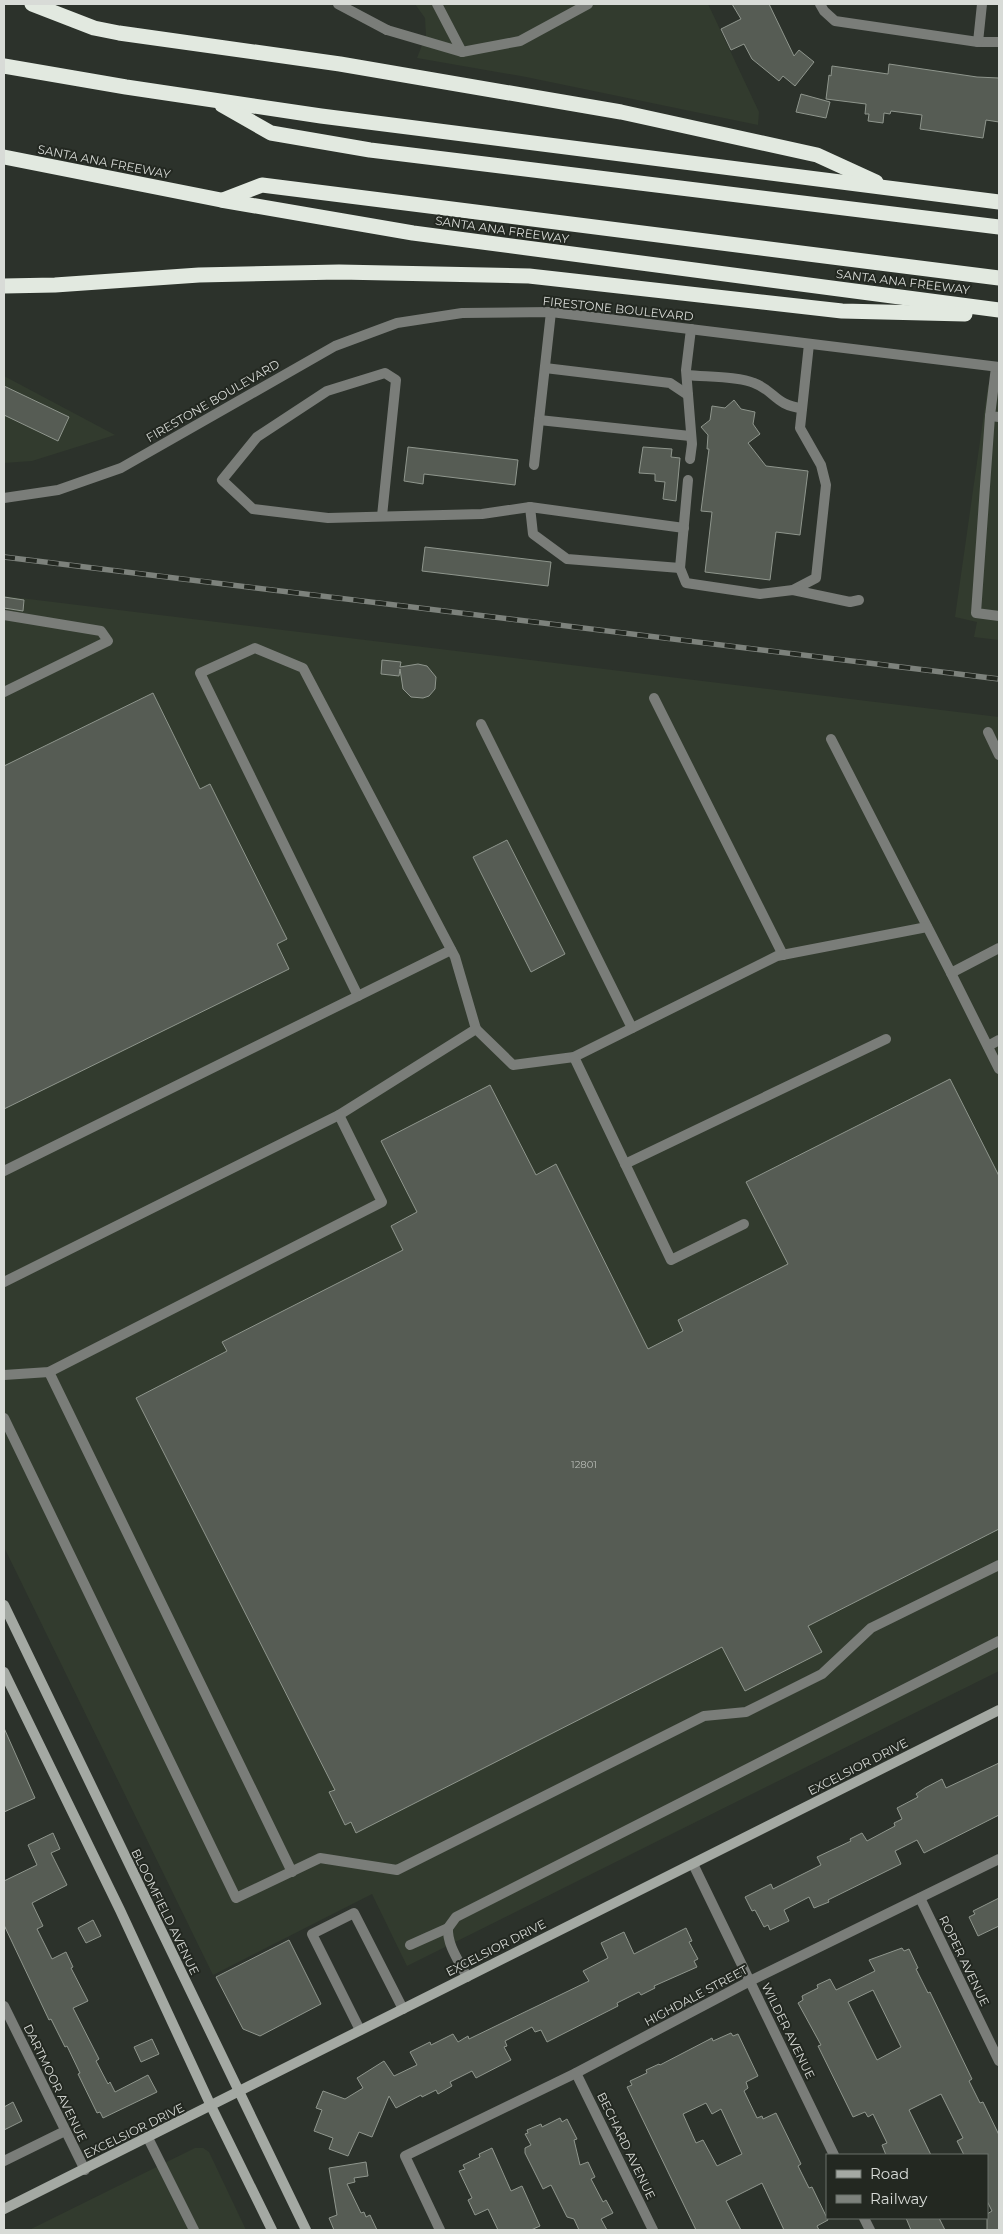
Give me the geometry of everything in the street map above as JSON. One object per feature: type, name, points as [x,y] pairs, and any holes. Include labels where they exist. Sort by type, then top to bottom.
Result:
[{"type":"highway","points":[[32,4],[94,28],[119,33],[340,64],[621,112],[818,155],[888,188]]},
{"type":"highway","points":[[4,66],[214,101],[320,116],[999,202]]},
{"type":"highway","points":[[214,101],[271,133],[370,150],[999,227]]},
{"type":"highway","name":"SANTA ANA FREEWAY","points":[[4,157],[221,200],[423,235],[999,310]]},
{"type":"highway","points":[[221,200],[262,185],[999,278]]},
{"type":"highway","points":[[4,286],[55,285],[199,275],[330,272],[529,276],[842,311],[999,314]]},
{"type":"main road","name":"BLOOMFIELD AVENUE","points":[[4,1605],[238,2093],[306,2230]]},
{"type":"main road","points":[[4,1672],[120,1910],[271,2230]]},
{"type":"main road","name":"EXCELSIOR DRIVE","points":[[4,2209],[999,1710]]},
{"type":"street","points":[[437,4],[462,52]]},
{"type":"street","points":[[344,5],[387,30],[462,52],[520,40],[588,4]]},
{"type":"street","points":[[978,42],[982,4]]},
{"type":"street","points":[[822,7],[835,21],[978,42],[999,42]]},
{"type":"street","name":"FIRESTONE BOULEVARD","points":[[4,498],[58,490],[121,468],[334,346],[397,323],[462,312],[550,312],[998,367]]},
{"type":"street","points":[[534,465],[550,312]]},
{"type":"street","points":[[690,459],[692,444],[687,375],[691,329]]},
{"type":"street","points":[[793,590],[816,578],[826,485],[820,465],[800,428],[809,344]]},
{"type":"street","points":[[998,367],[976,613],[999,616]]},
{"type":"street","points":[[544,368],[670,383],[688,395]]},
{"type":"street","points":[[382,516],[396,380],[385,373],[327,391],[257,437],[222,480],[253,509],[328,518],[482,514],[530,507],[684,528]]},
{"type":"street","points":[[687,375],[753,382],[782,403],[802,408]]},
{"type":"street","points":[[539,420],[690,436]]},
{"type":"street","points":[[688,480],[680,568],[686,584],[760,594],[793,590],[850,602],[859,600]]},
{"type":"street","points":[[530,507],[533,534],[567,559],[680,568]]},
{"type":"street","points":[[4,616],[101,631],[108,641],[4,692]]},
{"type":"street","points":[[358,996],[200,673],[255,648],[303,668],[451,950],[476,1029],[513,1066],[574,1057],[777,956],[927,926]]},
{"type":"street","points":[[654,698],[783,955]]},
{"type":"street","points":[[481,724],[632,1028]]},
{"type":"street","points":[[988,732],[999,755]]},
{"type":"street","points":[[831,739],[999,1069]]},
{"type":"street","points":[[951,973],[999,948]]},
{"type":"street","points":[[4,1171],[451,950]]},
{"type":"street","points":[[4,1282],[339,1115],[476,1029]]},
{"type":"street","points":[[625,1164],[886,1039]]},
{"type":"street","points":[[988,1046],[999,1040]]},
{"type":"street","points":[[574,1057],[671,1260],[744,1224]]},
{"type":"street","points":[[4,1375],[50,1372],[382,1202],[339,1115]]},
{"type":"street","points":[[50,1372],[292,1872]]},
{"type":"street","points":[[4,1418],[236,1898],[320,1858],[397,1870],[704,1716],[746,1712],[822,1674],[871,1628],[999,1565]]},
{"type":"street","points":[[467,1977],[447,1936],[448,1928],[456,1917],[999,1641]]},
{"type":"street","name":"HIGHDALE STREET","points":[[440,2230],[405,2156],[576,2073],[750,1981],[999,1859]]},
{"type":"street","name":"WILDER AVENUE","points":[[693,1864],[834,2154]]},
{"type":"street","name":"ROPER AVENUE","points":[[920,1898],[999,2061]]},
{"type":"street","points":[[360,2030],[312,1934],[354,1913],[403,2009]]},
{"type":"street","points":[[410,1944],[448,1928]]},
{"type":"street","name":"DARTMOOR AVENUE","points":[[4,2006],[84,2170]]},
{"type":"street","name":"BECHARD AVENUE","points":[[576,2073],[653,2230]]},
{"type":"street","points":[[4,2162],[65,2131]]},
{"type":"street","points":[[148,2138],[194,2230]]},
{"type":"shaded area","points":[[415,4],[708,4],[759,112],[758,125],[526,77],[417,58],[426,35],[425,18]]},
{"type":"shaded area","points":[[4,376],[115,435],[32,461],[4,463]]},
{"type":"shaded area","points":[[988,385],[999,387],[999,640],[974,637],[977,622],[955,617]]},
{"type":"shaded area","points":[[4,596],[999,717],[999,1671],[407,1966],[372,1894],[213,1975],[4,1547]]},
{"type":"shaded area","points":[[195,2148],[203,2148],[209,2152],[246,2230],[29,2230]]},
{"type":"building","points":[[732,4],[769,4],[794,56],[799,50],[814,62],[795,86],[783,76],[779,81],[752,59],[744,44],[731,50],[721,29],[741,19]]},
{"type":"building","points":[[889,64],[977,77],[999,78],[999,122],[986,120],[983,138],[920,129],[922,115],[891,111],[890,114],[884,113],[883,123],[868,121],[869,114],[865,114],[866,104],[826,99],[832,66],[888,74]]},
{"type":"building","points":[[801,94],[830,102],[826,118],[796,112]]},
{"type":"building","points":[[4,386],[69,417],[58,441],[4,415]]},
{"type":"building","points":[[734,400],[741,409],[755,412],[753,424],[760,434],[748,443],[766,466],[808,471],[800,535],[776,532],[770,580],[705,572],[712,512],[701,511],[709,449],[707,449],[708,435],[701,427],[710,420],[712,406],[725,408]]},
{"type":"building","points":[[408,447],[518,460],[515,485],[424,474],[423,484],[404,481]]},
{"type":"building","points":[[643,447],[672,449],[671,457],[680,458],[676,501],[663,499],[665,482],[655,481],[655,474],[639,473]]},
{"type":"building","points":[[425,547],[551,562],[548,586],[422,571]]},
{"type":"building","points":[[4,597],[24,600],[23,611],[4,608]]},
{"type":"building","points":[[382,660],[401,662],[400,667],[418,664],[427,666],[436,677],[435,689],[429,696],[423,698],[411,697],[403,689],[400,669],[399,676],[381,674]]},
{"type":"building","points":[[153,693],[200,789],[210,784],[287,939],[277,944],[289,969],[4,1109],[4,766]]},
{"type":"building","points":[[507,840],[565,954],[531,972],[473,857]]},
{"type":"building","points":[[950,1079],[999,1176],[999,1529],[808,1626],[822,1652],[745,1691],[722,1647],[356,1833],[351,1822],[345,1825],[329,1792],[335,1790],[136,1398],[227,1351],[222,1342],[403,1250],[391,1226],[417,1212],[381,1141],[490,1085],[536,1175],[556,1164],[648,1349],[683,1331],[678,1320],[788,1264],[746,1182]]},
{"type":"building","points":[[4,1728],[35,1798],[4,1812]]},
{"type":"building","points":[[999,1763],[999,1815],[924,1853],[917,1840],[895,1851],[901,1864],[814,1908],[809,1897],[784,1910],[789,1921],[770,1930],[768,1925],[764,1927],[755,1910],[752,1911],[745,1897],[771,1884],[773,1889],[821,1865],[817,1857],[851,1841],[850,1839],[862,1833],[867,1841],[895,1826],[894,1823],[902,1819],[897,1808],[918,1797],[916,1794],[925,1788],[942,1779],[946,1788]]},
{"type":"building","points":[[53,1833],[60,1849],[51,1853],[67,1885],[32,1903],[43,1926],[37,1929],[52,1959],[66,1952],[73,1967],[71,1968],[88,2001],[73,2008],[99,2059],[96,2061],[108,2084],[110,2082],[115,2092],[148,2075],[157,2092],[103,2118],[100,2112],[97,2113],[67,2046],[65,2047],[51,2019],[49,2020],[4,1925],[4,1881],[37,1865],[28,1845]]},
{"type":"building","points":[[999,1898],[999,1926],[978,1936],[969,1917],[975,1914],[973,1911]]},
{"type":"building","points":[[93,1920],[101,1936],[86,1943],[78,1928]]},
{"type":"building","points":[[686,1928],[692,1941],[689,1942],[698,1959],[694,1961],[697,1967],[654,1986],[655,1988],[641,1995],[639,1992],[617,2003],[618,2006],[547,2042],[541,2030],[535,2032],[532,2027],[505,2041],[507,2046],[504,2047],[511,2060],[476,2078],[472,2071],[450,2082],[452,2086],[438,2094],[436,2090],[422,2097],[421,2095],[396,2108],[389,2096],[372,2137],[359,2132],[348,2156],[329,2149],[333,2138],[314,2131],[322,2110],[316,2108],[323,2091],[345,2099],[363,2088],[357,2078],[384,2061],[394,2076],[417,2065],[410,2052],[430,2042],[431,2045],[453,2034],[458,2042],[468,2036],[469,2039],[589,1981],[583,1971],[608,1958],[601,1943],[624,1932],[634,1954]]},
{"type":"building","points":[[289,1940],[321,2004],[260,2036],[243,2029],[216,1977]]},
{"type":"building","points":[[902,1948],[904,1951],[909,1949],[918,1968],[916,1969],[928,1993],[930,1992],[972,2079],[969,2081],[980,2103],[983,2102],[999,2135],[999,2230],[987,2230],[988,2213],[992,2211],[988,2203],[988,2154],[964,2154],[957,2141],[963,2138],[941,2094],[909,2110],[931,2154],[886,2154],[882,2145],[887,2143],[873,2114],[868,2117],[865,2112],[853,2117],[818,2046],[821,2045],[798,2003],[803,2000],[802,1996],[818,1988],[817,1985],[830,1979],[836,1990],[875,1971],[869,1960]],"holes":[[[873,1990],[901,2047],[877,2060],[848,2002]]]},
{"type":"building","points":[[731,2033],[733,2036],[738,2034],[758,2076],[746,2082],[748,2088],[744,2091],[757,2118],[762,2116],[763,2119],[776,2113],[801,2164],[798,2166],[809,2188],[812,2187],[828,2220],[817,2226],[819,2230],[784,2230],[762,2183],[726,2201],[741,2230],[696,2230],[627,2087],[632,2085],[630,2081],[647,2073],[646,2070],[660,2065],[712,2038],[713,2041]],"holes":[[[706,2103],[712,2114],[721,2109],[742,2154],[717,2166],[703,2140],[696,2143],[683,2114]]]},
{"type":"building","points":[[152,2039],[159,2054],[141,2062],[134,2047]]},
{"type":"building","points":[[13,2102],[22,2121],[4,2130],[4,2107]]},
{"type":"building","points":[[560,2118],[562,2122],[567,2119],[577,2139],[574,2140],[580,2165],[588,2162],[595,2177],[591,2179],[603,2202],[606,2200],[613,2213],[601,2219],[607,2230],[579,2230],[574,2219],[567,2217],[551,2185],[543,2189],[525,2153],[525,2148],[531,2145],[525,2134],[528,2133],[527,2130],[541,2124],[542,2127]]},
{"type":"building","points":[[492,2148],[511,2191],[522,2186],[540,2226],[531,2230],[498,2230],[488,2209],[475,2215],[468,2200],[472,2198],[459,2171],[465,2169],[463,2165],[480,2157],[479,2154]]},
{"type":"building","points":[[366,2162],[368,2176],[354,2178],[355,2182],[347,2184],[361,2213],[364,2212],[366,2217],[370,2215],[377,2230],[334,2230],[329,2218],[337,2215],[329,2168]]},
{"type":"building","points":[[906,2219],[940,2219],[945,2230],[911,2230]]},
{"type":"railway","points":[[4,557],[999,679]]}]
